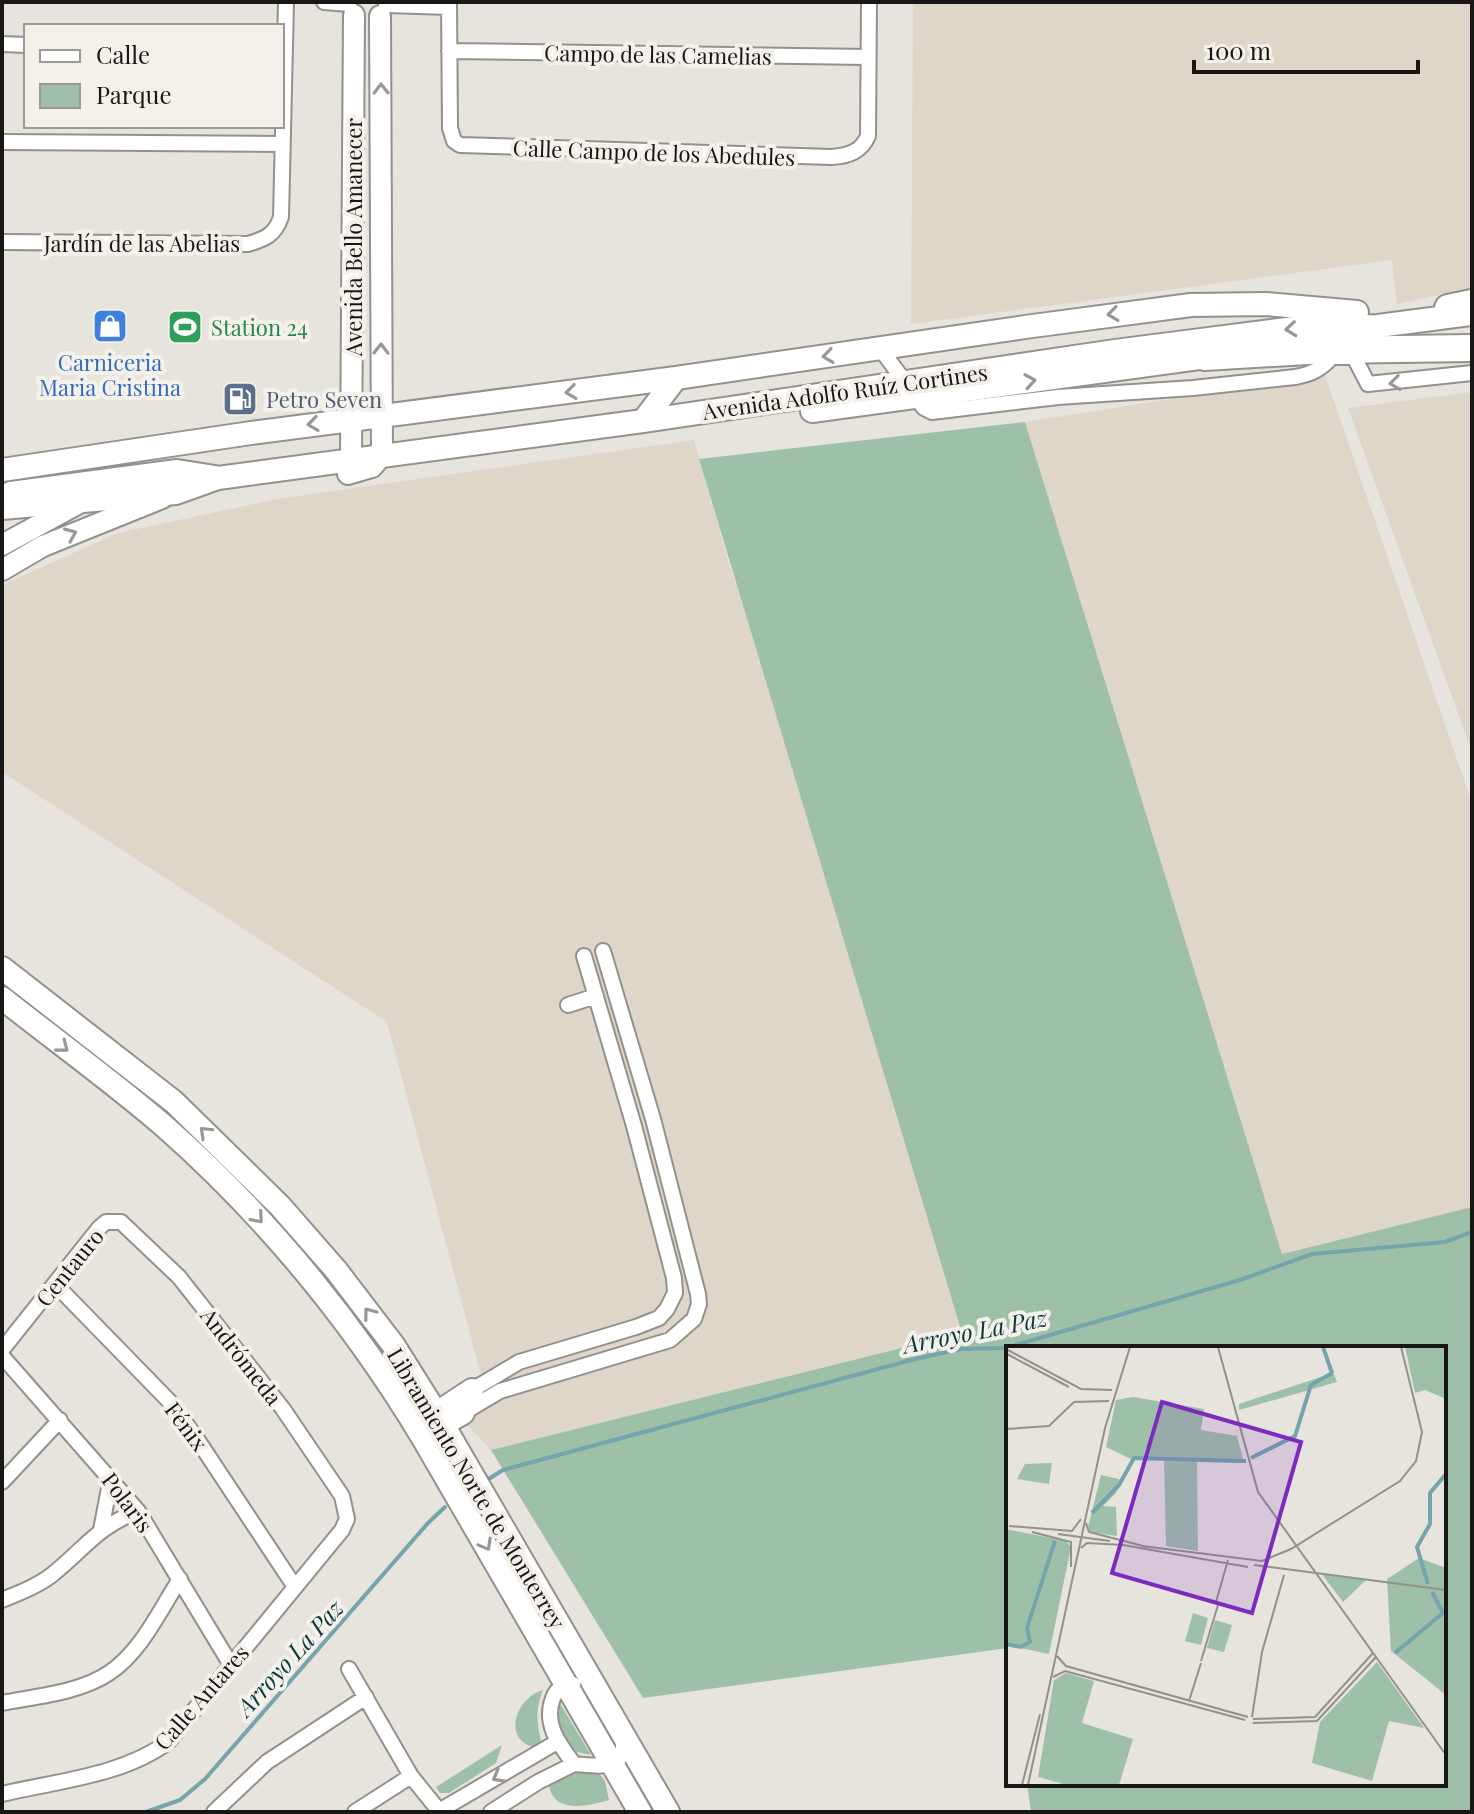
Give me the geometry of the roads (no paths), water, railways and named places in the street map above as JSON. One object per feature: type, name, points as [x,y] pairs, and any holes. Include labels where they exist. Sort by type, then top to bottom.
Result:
[{"type":"highway","points":[[1205,357],[1325,350],[1471,349]]},
{"type":"main road","points":[[2,470],[352,419],[676,378],[1191,305],[1266,304],[1345,313],[1464,308]]},
{"type":"main road","name":"Avenida Adolfo Ruíz Cortines","points":[[2,494],[177,471],[218,478],[363,467],[643,421],[911,387],[1106,352],[1295,328],[1378,326],[1464,308]]},
{"type":"main road","points":[[911,387],[905,369],[918,351],[1008,334],[1025,327]]},
{"type":"main road","points":[[176,493],[911,387],[925,392],[963,392],[1205,357]]},
{"type":"main road","points":[[643,421],[676,378]]},
{"type":"main road","points":[[31,491],[75,461]]},
{"type":"main road","name":"Avenida Adolfo Ruíz Cortines","points":[[2,508],[176,493],[218,478]]},
{"type":"main road","name":"Libramiento Norte de Monterrey","points":[[3,968],[174,1102],[280,1206],[354,1293],[416,1380],[668,1812]]},
{"type":"main road","points":[[2,998],[162,1125],[243,1201],[330,1301],[369,1354],[454,1491],[640,1812]]},
{"type":"main road","points":[[369,1354],[388,1362],[425,1417],[439,1421]]},
{"type":"main road","points":[[416,1380],[468,1404]]},
{"type":"main road","points":[[454,1491],[452,1465],[435,1436],[439,1421],[468,1404]]},
{"type":"main road","points":[[459,1452],[456,1432],[468,1404]]},
{"type":"street","points":[[284,34],[286,2]]},
{"type":"street","points":[[324,2],[351,7],[367,21],[384,8],[449,4],[449,51]]},
{"type":"street","points":[[868,57],[869,2]]},
{"type":"street","name":"Avenida Bello Amanecer","points":[[351,7],[355,220],[352,419],[363,467]]},
{"type":"street","name":"Avenida Bello Amanecer","points":[[363,467],[380,416],[384,8]]},
{"type":"street","points":[[2,44],[24,45]]},
{"type":"street","name":"Campo de las Camelias","points":[[449,51],[868,57]]},
{"type":"street","name":"Calle Campo de los Abedules","points":[[449,51],[450,128],[454,141],[467,146],[831,157],[855,152],[864,145],[868,136],[868,57]]},
{"type":"street","points":[[2,142],[282,144],[282,128]]},
{"type":"street","name":"Jardín de las Abelias","points":[[2,242],[248,244],[265,240],[277,230],[281,217],[282,144]]},
{"type":"street","points":[[355,220],[382,221]]},
{"type":"street","points":[[354,265],[382,264]]},
{"type":"street","points":[[880,348],[924,408],[932,412],[1058,397],[1193,388],[1309,375],[1323,368],[1332,357],[1346,355],[1354,357],[1368,384],[1471,349]]},
{"type":"street","points":[[2,545],[135,476]]},
{"type":"street","points":[[2,570],[43,546],[176,493]]},
{"type":"street","points":[[468,1404],[500,1391],[670,1340],[686,1328],[697,1313],[698,1294],[672,1191],[603,951]]},
{"type":"street","points":[[468,1404],[519,1362],[659,1318],[675,1293],[674,1278],[634,1126],[584,956]]},
{"type":"street","points":[[568,1005],[596,996]]},
{"type":"street","name":"Centauro","points":[[2,1350],[106,1222]]},
{"type":"street","name":"Andrómeda","points":[[106,1222],[121,1222],[129,1227],[192,1292],[300,1433],[342,1496],[347,1519]]},
{"type":"street","name":"Fénix","points":[[55,1284],[170,1402],[295,1587]]},
{"type":"street","name":"Polaris","points":[[2,1356],[138,1511],[231,1665]]},
{"type":"street","points":[[2,1482],[60,1420]]},
{"type":"street","points":[[101,1530],[111,1478]]},
{"type":"street","points":[[2,1600],[50,1577],[101,1530],[115,1520],[138,1511]]},
{"type":"street","name":"Calle Antares","points":[[2,1794],[106,1770],[150,1755],[168,1742],[342,1530],[347,1519]]},
{"type":"street","points":[[2,1703],[66,1690],[108,1674],[133,1649],[180,1579]]},
{"type":"street","points":[[349,1669],[411,1776],[439,1811],[557,1742]]},
{"type":"street","points":[[574,1764],[557,1742],[550,1708],[555,1692],[565,1684],[593,1685]]},
{"type":"street","points":[[214,1812],[267,1762],[366,1697]]},
{"type":"street","points":[[491,1812],[538,1782],[574,1764],[612,1765],[620,1760],[624,1750],[623,1736]]},
{"type":"street","points":[[526,1761],[538,1782]]},
{"type":"street","points":[[355,1812],[411,1776]]},
{"type":"waterway","name":"Arroyo La Paz","points":[[1012,1346],[1240,1280],[1312,1254],[1445,1242],[1472,1232]]},
{"type":"waterway","name":"Arroyo La Paz","points":[[487,1480],[503,1470],[915,1359],[961,1349],[1006,1348]]},
{"type":"waterway","name":"Arroyo La Paz","points":[[146,1812],[180,1800],[205,1779],[445,1507]]},
{"type":"place","name":"Carniceria Maria Cristina","points":[[110,326]]},
{"type":"place","name":"Station 24","points":[[185,327]]},
{"type":"place","name":"Petro Seven","points":[[240,399]]}]
